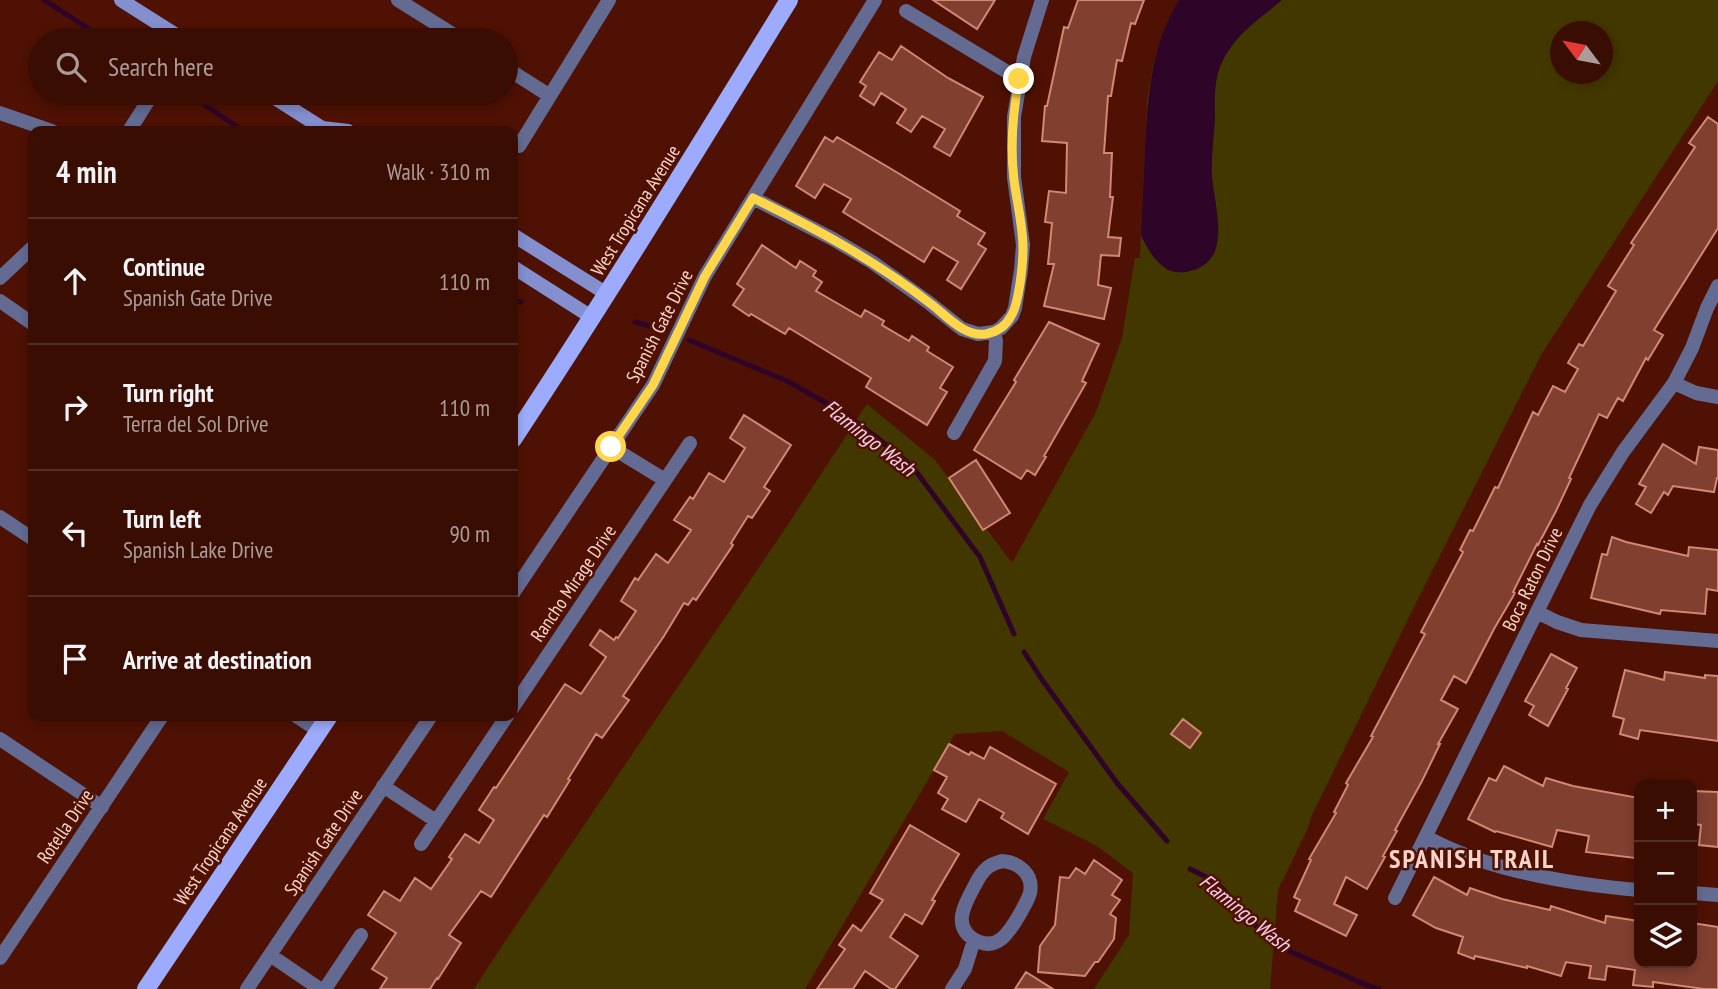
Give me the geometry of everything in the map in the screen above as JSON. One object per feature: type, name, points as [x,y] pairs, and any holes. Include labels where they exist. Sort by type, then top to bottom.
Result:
[{"type":"main road","points":[[121,0],[165,28]]},
{"type":"main road","name":"West Tropicana Avenue","points":[[518,431],[593,318],[789,0]]},
{"type":"main road","points":[[286,105],[318,126]]},
{"type":"main road","points":[[518,238],[607,294]]},
{"type":"main road","points":[[518,270],[593,318]]},
{"type":"main road","name":"West Tropicana Avenue","points":[[146,989],[326,721]]},
{"type":"street","points":[[398,0],[443,28]]},
{"type":"street","points":[[519,146],[609,0]]},
{"type":"street","name":"Spanish Gate Drive","points":[[518,586],[653,385],[705,276],[875,0]]},
{"type":"street","points":[[753,198],[872,262],[962,329],[978,334],[1001,328],[1015,309],[1023,258],[1014,177],[1014,117],[1019,79],[1042,0]]},
{"type":"street","points":[[905,11],[1019,79]]},
{"type":"street","points":[[518,76],[550,96]]},
{"type":"street","points":[[132,126],[145,105]]},
{"type":"street","points":[[0,113],[38,126]]},
{"type":"street","points":[[0,278],[28,252]]},
{"type":"street","name":"Boca Raton Drive","points":[[1395,898],[1590,505],[1641,426],[1659,406],[1674,383],[1718,286]]},
{"type":"street","points":[[0,301],[28,321]]},
{"type":"street","points":[[954,433],[995,360],[996,341],[993,332]]},
{"type":"street","points":[[1674,383],[1696,393],[1718,397]]},
{"type":"street","name":"Rancho Mirage Drive","points":[[518,699],[690,443]]},
{"type":"street","points":[[611,447],[664,480]]},
{"type":"street","points":[[0,517],[28,536]]},
{"type":"street","points":[[1537,612],[1581,630],[1718,641]]},
{"type":"street","name":"Rotella Drive","points":[[0,958],[159,721]]},
{"type":"street","points":[[303,721],[319,732]]},
{"type":"street","name":"Spanish Gate Drive","points":[[247,989],[427,721]]},
{"type":"street","points":[[421,844],[504,721]]},
{"type":"street","points":[[0,739],[102,807]]},
{"type":"street","points":[[383,786],[436,821]]},
{"type":"street","points":[[1426,836],[1463,854],[1514,869],[1584,884],[1634,889]]},
{"type":"street","points":[[1010,862],[1017,865],[1028,877],[1030,894],[1011,930],[998,941],[990,943],[974,940],[963,927],[961,919],[962,911],[981,874],[993,863],[1010,862]]},
{"type":"street","points":[[1697,893],[1718,895]]},
{"type":"street","points":[[270,955],[322,989],[362,935]]},
{"type":"street","points":[[952,989],[965,969],[974,940]]},
{"type":"shaded area","points":[[1179,0],[1718,0],[1718,81],[1541,355],[1412,611],[1278,890],[1270,989],[1094,989],[1129,935],[1133,873],[1097,846],[1043,819],[1069,772],[1002,731],[955,734],[805,989],[474,989],[867,404],[935,460],[1012,563],[1096,412],[1122,338],[1135,258],[1140,258],[1147,102],[1154,62],[1167,24]]},
{"type":"shaded area","points":[[1179,0],[1282,0],[1237,39],[1219,70],[1212,170],[1218,224],[1217,243],[1208,262],[1197,269],[1184,272],[1171,271],[1161,265],[1149,251],[1141,235],[1146,128],[1153,71],[1162,35]]},
{"type":"building","points":[[933,0],[995,0],[977,29]]},
{"type":"building","points":[[1078,0],[1144,0],[1135,24],[1131,23],[1122,61],[1117,60],[1111,96],[1108,96],[1104,153],[1112,153],[1110,197],[1113,197],[1108,237],[1121,238],[1119,256],[1101,255],[1098,285],[1111,288],[1104,319],[1044,306],[1054,264],[1048,264],[1052,223],[1045,222],[1049,191],[1066,193],[1067,143],[1042,141],[1045,106],[1064,27],[1068,28]]},
{"type":"building","points":[[901,46],[948,78],[983,97],[950,156],[934,147],[945,129],[922,116],[911,132],[897,123],[906,109],[881,93],[874,105],[860,96],[866,86],[860,82],[879,52],[892,60]]},
{"type":"building","points":[[1708,117],[1718,124],[1718,228],[1654,330],[1663,335],[1648,360],[1646,358],[1623,401],[1618,398],[1607,418],[1599,414],[1556,511],[1466,683],[1454,676],[1441,700],[1458,709],[1367,889],[1346,877],[1334,904],[1357,915],[1346,936],[1295,911],[1300,900],[1294,897],[1311,860],[1309,859],[1336,813],[1334,812],[1348,785],[1346,783],[1373,737],[1371,736],[1425,634],[1421,632],[1463,552],[1460,550],[1470,530],[1473,531],[1495,487],[1498,488],[1533,412],[1538,415],[1553,386],[1565,392],[1578,369],[1568,363],[1579,344],[1583,346],[1616,291],[1608,286],[1634,245],[1631,243],[1695,147],[1689,143]]},
{"type":"building","points":[[825,137],[833,142],[837,137],[898,173],[960,211],[957,216],[985,233],[978,244],[986,249],[961,289],[947,280],[958,262],[933,247],[924,262],[843,212],[851,199],[824,184],[815,198],[796,186]]},
{"type":"building","points":[[762,245],[796,268],[800,261],[816,271],[813,276],[822,282],[816,291],[861,317],[865,310],[884,321],[882,325],[909,341],[912,336],[929,347],[927,351],[953,367],[940,388],[947,392],[927,425],[866,387],[871,378],[789,328],[785,334],[733,305],[744,289],[737,284]]},
{"type":"building","points":[[1049,322],[1099,344],[1082,381],[1086,383],[1044,456],[1046,457],[1035,475],[1027,470],[1021,479],[974,450]]},
{"type":"building","points":[[744,415],[791,445],[764,487],[770,491],[752,518],[748,516],[731,543],[733,545],[696,600],[693,598],[688,605],[684,603],[623,696],[629,700],[602,738],[596,734],[547,817],[544,815],[491,897],[481,891],[449,935],[461,943],[438,979],[430,989],[380,989],[387,978],[372,969],[396,933],[368,915],[384,891],[400,901],[415,878],[431,889],[465,834],[479,843],[494,820],[479,810],[494,787],[496,788],[565,684],[581,694],[606,657],[590,645],[600,630],[614,640],[618,638],[636,611],[621,601],[635,578],[638,580],[656,554],[668,563],[691,530],[674,520],[690,497],[693,499],[709,473],[724,482],[745,448],[730,438]]},
{"type":"building","points":[[1663,444],[1696,464],[1699,447],[1718,450],[1718,478],[1714,492],[1673,486],[1668,495],[1664,492],[1651,513],[1636,504],[1646,487],[1639,484]]},
{"type":"building","points":[[976,460],[1010,513],[983,530],[949,478]]},
{"type":"building","points":[[1612,537],[1688,556],[1689,547],[1718,550],[1718,591],[1707,589],[1705,614],[1661,610],[1660,614],[1591,598],[1602,554],[1607,555]]},
{"type":"building","points":[[1551,654],[1577,668],[1548,726],[1529,715],[1534,706],[1525,701]]},
{"type":"building","points":[[1625,670],[1664,680],[1665,672],[1705,678],[1705,675],[1718,676],[1718,741],[1640,730],[1638,739],[1620,734],[1624,719],[1613,716]]},
{"type":"building","points":[[1183,719],[1201,733],[1190,748],[1171,734]]},
{"type":"building","points":[[949,744],[969,755],[971,752],[984,759],[990,747],[1056,784],[1028,834],[1001,818],[1004,813],[979,799],[966,822],[942,809],[948,799],[938,793],[947,777],[934,770]]},
{"type":"building","points":[[1504,766],[1543,786],[1546,778],[1634,797],[1634,858],[1586,852],[1589,836],[1557,830],[1552,847],[1495,832],[1468,819],[1489,778],[1496,781]]},
{"type":"building","points":[[1697,791],[1718,792],[1718,847],[1699,845],[1701,825],[1697,825]]},
{"type":"building","points":[[910,825],[959,854],[932,900],[935,901],[922,924],[905,914],[890,937],[918,956],[895,989],[865,971],[853,989],[817,989],[845,949],[839,945],[853,925],[861,931],[883,900],[870,893]]},
{"type":"building","points":[[1094,860],[1122,880],[1112,895],[1120,900],[1110,914],[1116,918],[1114,939],[1085,976],[1038,972],[1040,946],[1055,925],[1060,877],[1069,878],[1076,868],[1085,874]]},
{"type":"building","points":[[1434,877],[1467,895],[1470,888],[1502,899],[1550,910],[1551,906],[1605,923],[1606,916],[1634,920],[1634,968],[1697,968],[1697,924],[1718,927],[1718,989],[1653,982],[1653,987],[1633,985],[1635,970],[1607,966],[1605,980],[1589,978],[1591,966],[1566,962],[1561,976],[1527,966],[1475,956],[1474,959],[1458,953],[1463,937],[1436,928],[1413,915]]},
{"type":"building","points":[[1026,972],[1053,989],[1015,989]]},
{"type":"waterway","name":"Flamingo Wash","points":[[44,0],[87,28]]},
{"type":"waterway","name":"Flamingo Wash","points":[[205,105],[236,126]]},
{"type":"waterway","name":"Flamingo Wash","points":[[635,322],[660,329]]},
{"type":"waterway","name":"Flamingo Wash","points":[[689,340],[787,381],[842,412],[912,466],[980,557],[1014,634]]},
{"type":"waterway","name":"Flamingo Wash","points":[[1024,652],[1117,783],[1167,841]]},
{"type":"waterway","name":"Flamingo Wash","points":[[1190,869],[1224,890],[1245,917],[1283,948],[1379,989]]},
{"type":"district","name":"SPANISH TRAIL","points":[[1472,859]]},
{"type":"route","points":[[611,447],[653,385],[705,276],[753,198],[872,262],[962,329],[985,334],[1007,323],[1015,309],[1023,258],[1013,147],[1019,79]]}]
